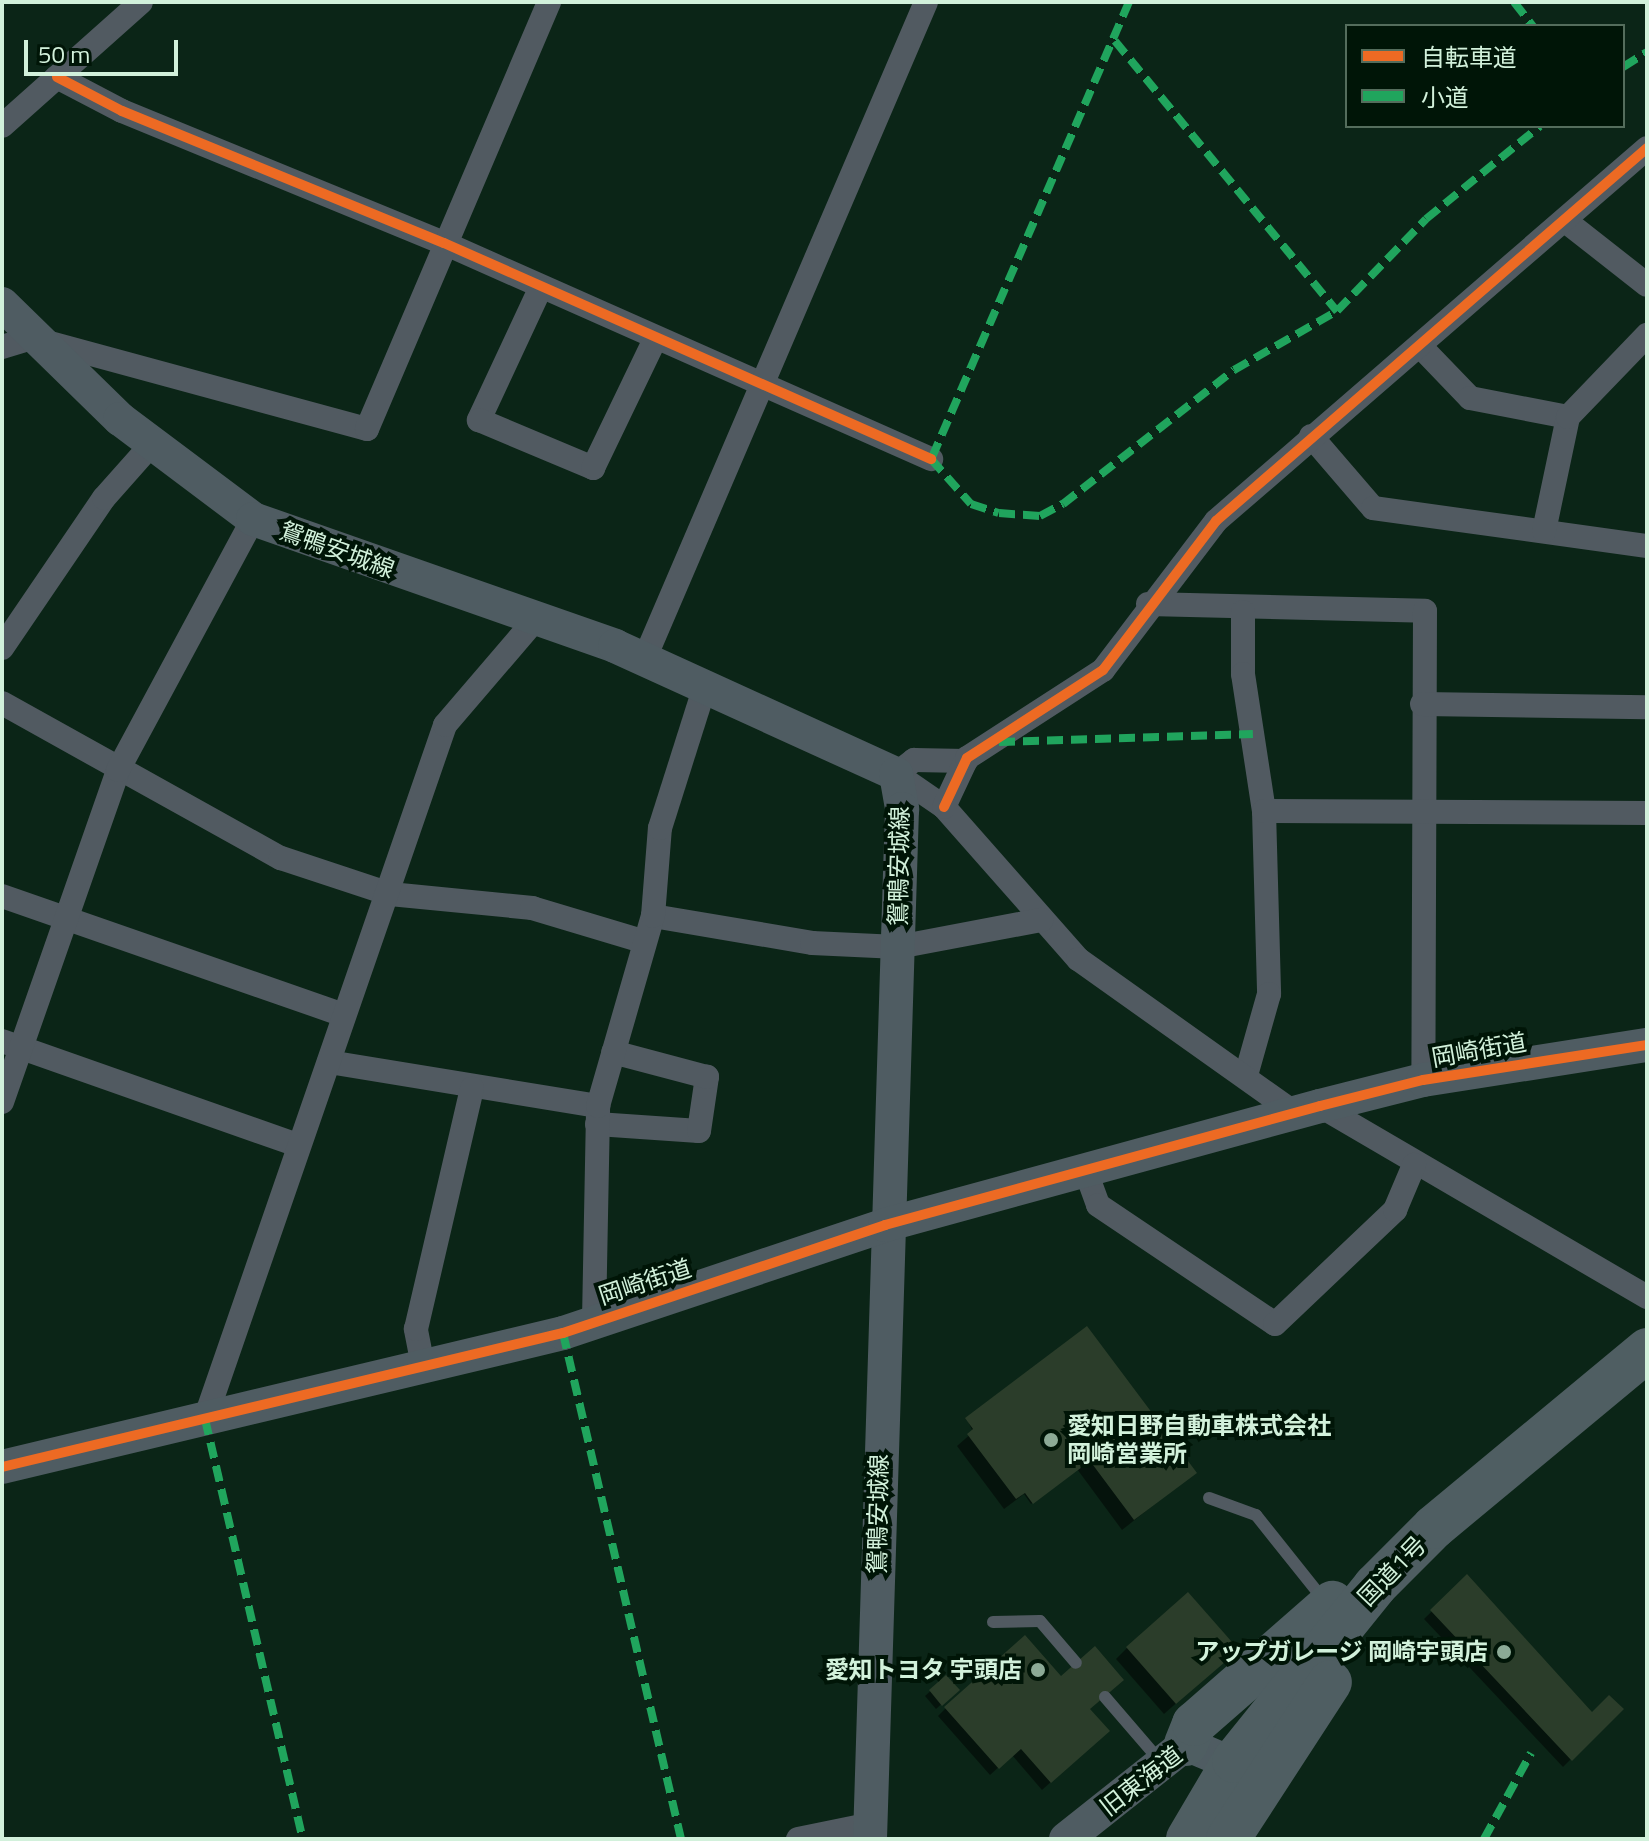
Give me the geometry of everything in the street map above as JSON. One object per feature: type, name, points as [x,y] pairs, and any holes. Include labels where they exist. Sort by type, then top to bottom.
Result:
[{"type":"highway","name":"国道1号","points":[[1228,1839],[1248,1770],[1375,1586],[1647,1350]]},
{"type":"highway","name":"国道1号","points":[[1188,1839],[1398,1593],[1647,1382]]},
{"type":"highway","points":[[1174,1754],[1194,1724],[1327,1605],[1375,1586]]},
{"type":"main road","name":"鴛鴨安城線","points":[[2,304],[17,342],[253,519],[644,660],[896,774],[898,947],[885,1225],[870,1832]]},
{"type":"main road","name":"岡崎街道","points":[[2,1467],[423,1366],[594,1320],[885,1225],[1423,1080],[1647,1045]]},
{"type":"main road","name":"旧東海道","points":[[1066,1839],[1174,1754],[1248,1770]]},
{"type":"street","points":[[2,126],[141,2]]},
{"type":"street","points":[[17,342],[367,429],[549,2]]},
{"type":"street","points":[[644,660],[758,385],[926,2]]},
{"type":"street","points":[[57,77],[175,135],[444,243],[654,341],[931,459]]},
{"type":"street","points":[[944,807],[966,761],[1103,670],[1148,604],[1216,521],[1311,436],[1568,223],[1647,148]]},
{"type":"street","points":[[1568,223],[1647,285]]},
{"type":"street","points":[[540,289],[479,420],[593,468],[654,341]]},
{"type":"street","points":[[1544,531],[1568,417],[1647,335]]},
{"type":"street","points":[[1420,346],[1470,398],[1568,417]]},
{"type":"street","points":[[1311,436],[1373,508],[1647,546]]},
{"type":"street","points":[[2,648],[104,498],[151,445]]},
{"type":"street","points":[[2,1102],[12,1045],[68,918],[118,770],[253,519]]},
{"type":"street","points":[[1148,604],[1243,612],[1418,607],[1425,611],[1422,704],[1423,1080]]},
{"type":"street","points":[[1243,612],[1243,674],[1264,811],[1269,994],[1247,1072]]},
{"type":"street","points":[[205,1419],[298,1145],[390,894],[445,725],[534,621]]},
{"type":"street","points":[[594,1320],[598,1115],[642,941],[653,916],[660,828],[705,686]]},
{"type":"street","points":[[2,703],[281,858],[390,894],[532,908],[642,941]]},
{"type":"street","points":[[1422,704],[1647,707]]},
{"type":"street","points":[[966,761],[914,760],[896,774],[944,807],[1078,959],[1308,1110],[1414,1165],[1647,1297]]},
{"type":"street","points":[[1264,811],[1647,813]]},
{"type":"street","points":[[2,896],[344,1015]]},
{"type":"street","points":[[653,916],[812,943],[898,947],[1041,920]]},
{"type":"street","points":[[12,1045],[298,1145]]},
{"type":"street","points":[[329,1062],[598,1115],[699,1131],[707,1077],[613,1052]]},
{"type":"street","points":[[423,1366],[416,1329],[472,1088]]},
{"type":"street","points":[[1085,1169],[1098,1205],[1275,1324],[1395,1210],[1414,1165]]},
{"type":"street","points":[[798,1839],[870,1832]]},
{"type":"lane","points":[[1209,1498],[1256,1515],[1327,1605]]},
{"type":"lane","points":[[993,1622],[1040,1621],[1076,1663]]},
{"type":"lane","points":[[1105,1697],[1174,1754]]},
{"type":"building","points":[[1087,1326],[1197,1473],[1134,1520],[1090,1461],[1033,1504],[1025,1493],[1016,1499],[967,1434],[973,1429],[965,1418]]},
{"type":"building","name":"アップガレージ 岡崎宇頭店","points":[[1467,1574],[1592,1712],[1609,1695],[1624,1709],[1572,1761],[1430,1610]]},
{"type":"building","points":[[1188,1592],[1239,1650],[1176,1704],[1126,1647]]},
{"type":"building","points":[[1025,1635],[1061,1676],[1095,1646],[1124,1680],[1090,1709],[1110,1731],[1051,1783],[1021,1749],[999,1769],[944,1707]]},
{"type":"building","points":[[946,1675],[960,1690],[942,1706],[929,1690]]},
{"type":"marked path","points":[[1129,2],[931,459],[971,504],[999,513],[1040,516],[1063,504],[1234,370],[1337,311],[1426,219],[1538,128]]},
{"type":"marked path","points":[[1514,2],[1531,24]]},
{"type":"marked path","points":[[1115,41],[1337,311]]},
{"type":"marked path","points":[[1625,66],[1647,52]]},
{"type":"marked path","points":[[999,742],[1253,734]]},
{"type":"marked path","points":[[563,1333],[681,1839]]},
{"type":"marked path","points":[[205,1419],[303,1839]]},
{"type":"marked path","points":[[1484,1839],[1531,1753]]},
{"type":"cycle path","points":[[57,77],[122,111],[444,243],[931,459]]},
{"type":"cycle path","points":[[944,807],[967,758],[1103,670],[1216,521],[1647,148]]},
{"type":"cycle path","points":[[2,1467],[563,1333],[885,1225],[1320,1106],[1423,1080],[1647,1045]]},
{"type":"place","name":"愛知日野自動車株式会社 岡崎営業所","points":[[1051,1440]]},
{"type":"place","name":"アップガレージ 岡崎宇頭店","points":[[1504,1652]]},
{"type":"place","name":"愛知トヨタ 宇頭店","points":[[1038,1670]]}]
